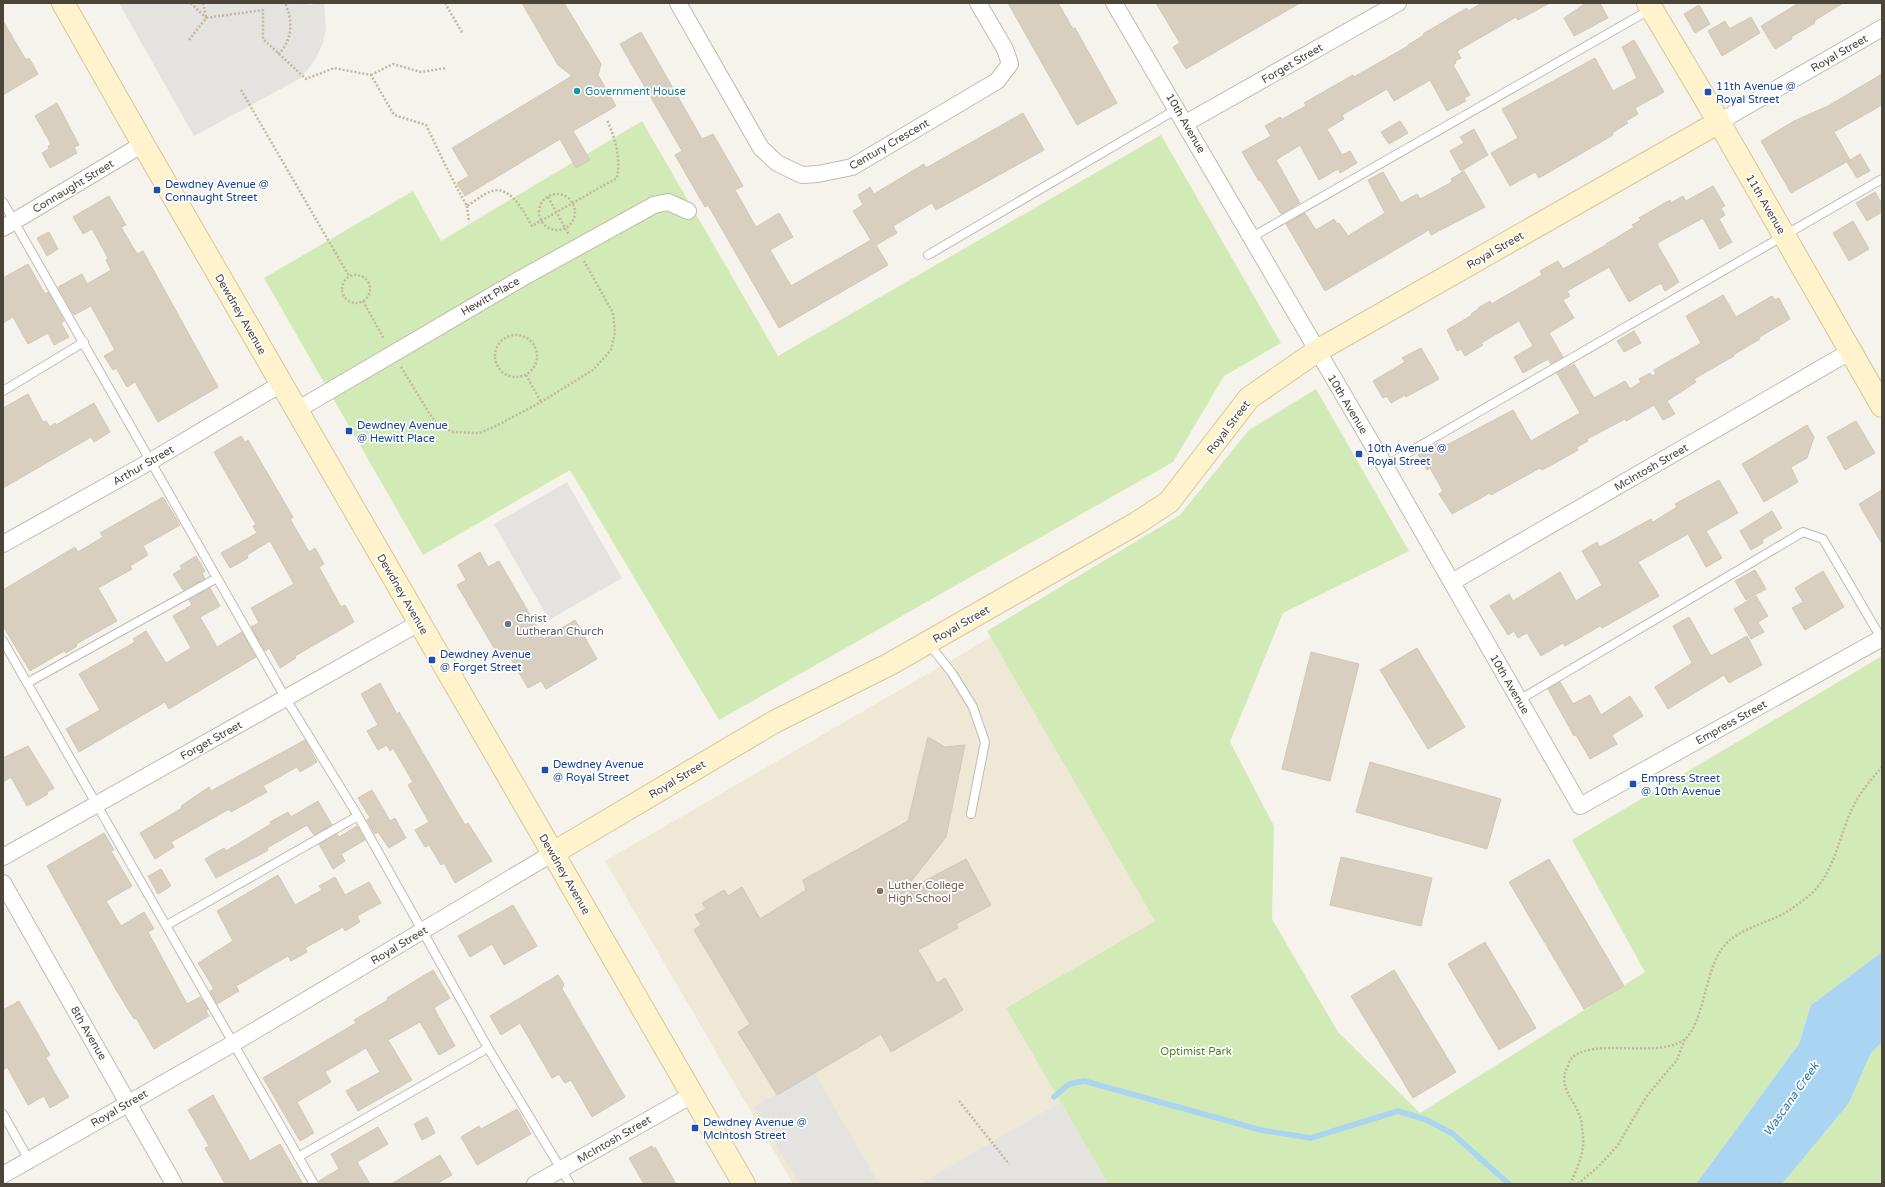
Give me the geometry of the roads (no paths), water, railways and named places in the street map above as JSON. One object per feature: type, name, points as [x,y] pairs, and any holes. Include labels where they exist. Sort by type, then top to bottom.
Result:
[{"type":"street","name":"Dewdney Avenue","points":[[63,3],[142,144],[744,1184]]},
{"type":"street","name":"Century Crescent","points":[[678,3],[761,148],[776,163],[802,175],[818,174],[852,167],[997,81],[1010,64],[1006,49],[978,3]]},
{"type":"street","name":"Forget Street","points":[[1186,123],[1398,3]]},
{"type":"street","name":"10th Avenue","points":[[1119,5],[1177,109],[1385,466],[1580,806]]},
{"type":"street","name":"11th Avenue","points":[[1653,5],[1882,406]]},
{"type":"street","name":"Royal Street","points":[[3,1175],[234,1043],[774,722],[890,664],[1137,523],[1169,502],[1249,398],[1317,351],[1882,28]]},
{"type":"street","name":"Connaught Street","points":[[9,225],[142,144]]},
{"type":"street","name":"Hewitt Place","points":[[297,410],[392,353],[654,205],[668,202],[688,211]]},
{"type":"street","name":"McIntosh Street","points":[[1452,582],[1851,351]]},
{"type":"street","name":"Arthur Street","points":[[3,544],[151,461],[282,384]]},
{"type":"street","name":"Forget Street","points":[[3,858],[419,622]]},
{"type":"street","name":"Empress Street","points":[[1580,806],[1882,638]]},
{"type":"street","name":"8th Avenue","points":[[3,883],[174,1184]]},
{"type":"street","name":"McIntosh Street","points":[[535,1184],[692,1095]]},
{"type":"lane","points":[[1252,237],[1653,5]]},
{"type":"lane","points":[[928,255],[1177,109]]},
{"type":"lane","points":[[1385,466],[1882,179]]},
{"type":"lane","points":[[3,202],[9,225],[84,342],[286,698],[358,816],[488,1048],[570,1184]]},
{"type":"lane","points":[[3,391],[84,342]]},
{"type":"lane","points":[[1519,700],[1803,532],[1823,539],[1882,638]]},
{"type":"lane","points":[[28,683],[217,578]]},
{"type":"lane","points":[[3,640],[314,1184]]},
{"type":"lane","points":[[928,643],[952,673],[973,707],[985,742],[971,814]]},
{"type":"lane","points":[[167,925],[358,816]]},
{"type":"lane","points":[[298,1156],[488,1048]]},
{"type":"lane","points":[[3,1114],[29,1160]]},
{"type":"water","name":"Wascana Creek","points":[[1882,952],[1882,1042],[1871,1053],[1849,1103],[1782,1184],[1696,1184],[1799,1044],[1811,1005]]},
{"type":"waterway","points":[[1054,1097],[1069,1084],[1084,1081],[1261,1130],[1311,1138],[1398,1111],[1427,1120],[1453,1134],[1509,1184]]},
{"type":"place","name":"Government House","points":[[577,91]]},
{"type":"place","name":"11th Avenue @ Royal Street","points":[[1708,92]]},
{"type":"place","name":"Dewdney Avenue @ Connaught Street","points":[[157,190]]},
{"type":"place","name":"Dewdney Avenue @ Hewitt Place","points":[[349,431]]},
{"type":"place","name":"10th Avenue @ Royal Street","points":[[1359,454]]},
{"type":"place","name":"Christ Lutheran Church","points":[[508,624]]},
{"type":"place","name":"Dewdney Avenue @ Forget Street","points":[[432,660]]},
{"type":"place","name":"Dewdney Avenue @ Royal Street","points":[[545,770]]},
{"type":"place","name":"Empress Street @ 10th Avenue","points":[[1633,784]]},
{"type":"place","name":"Luther College High School","points":[[880,891]]},
{"type":"place","name":"Dewdney Avenue @ McIntosh Street","points":[[695,1128]]},
{"type":"park label","name":"Optimist Park","points":[[1196,1051]]}]
